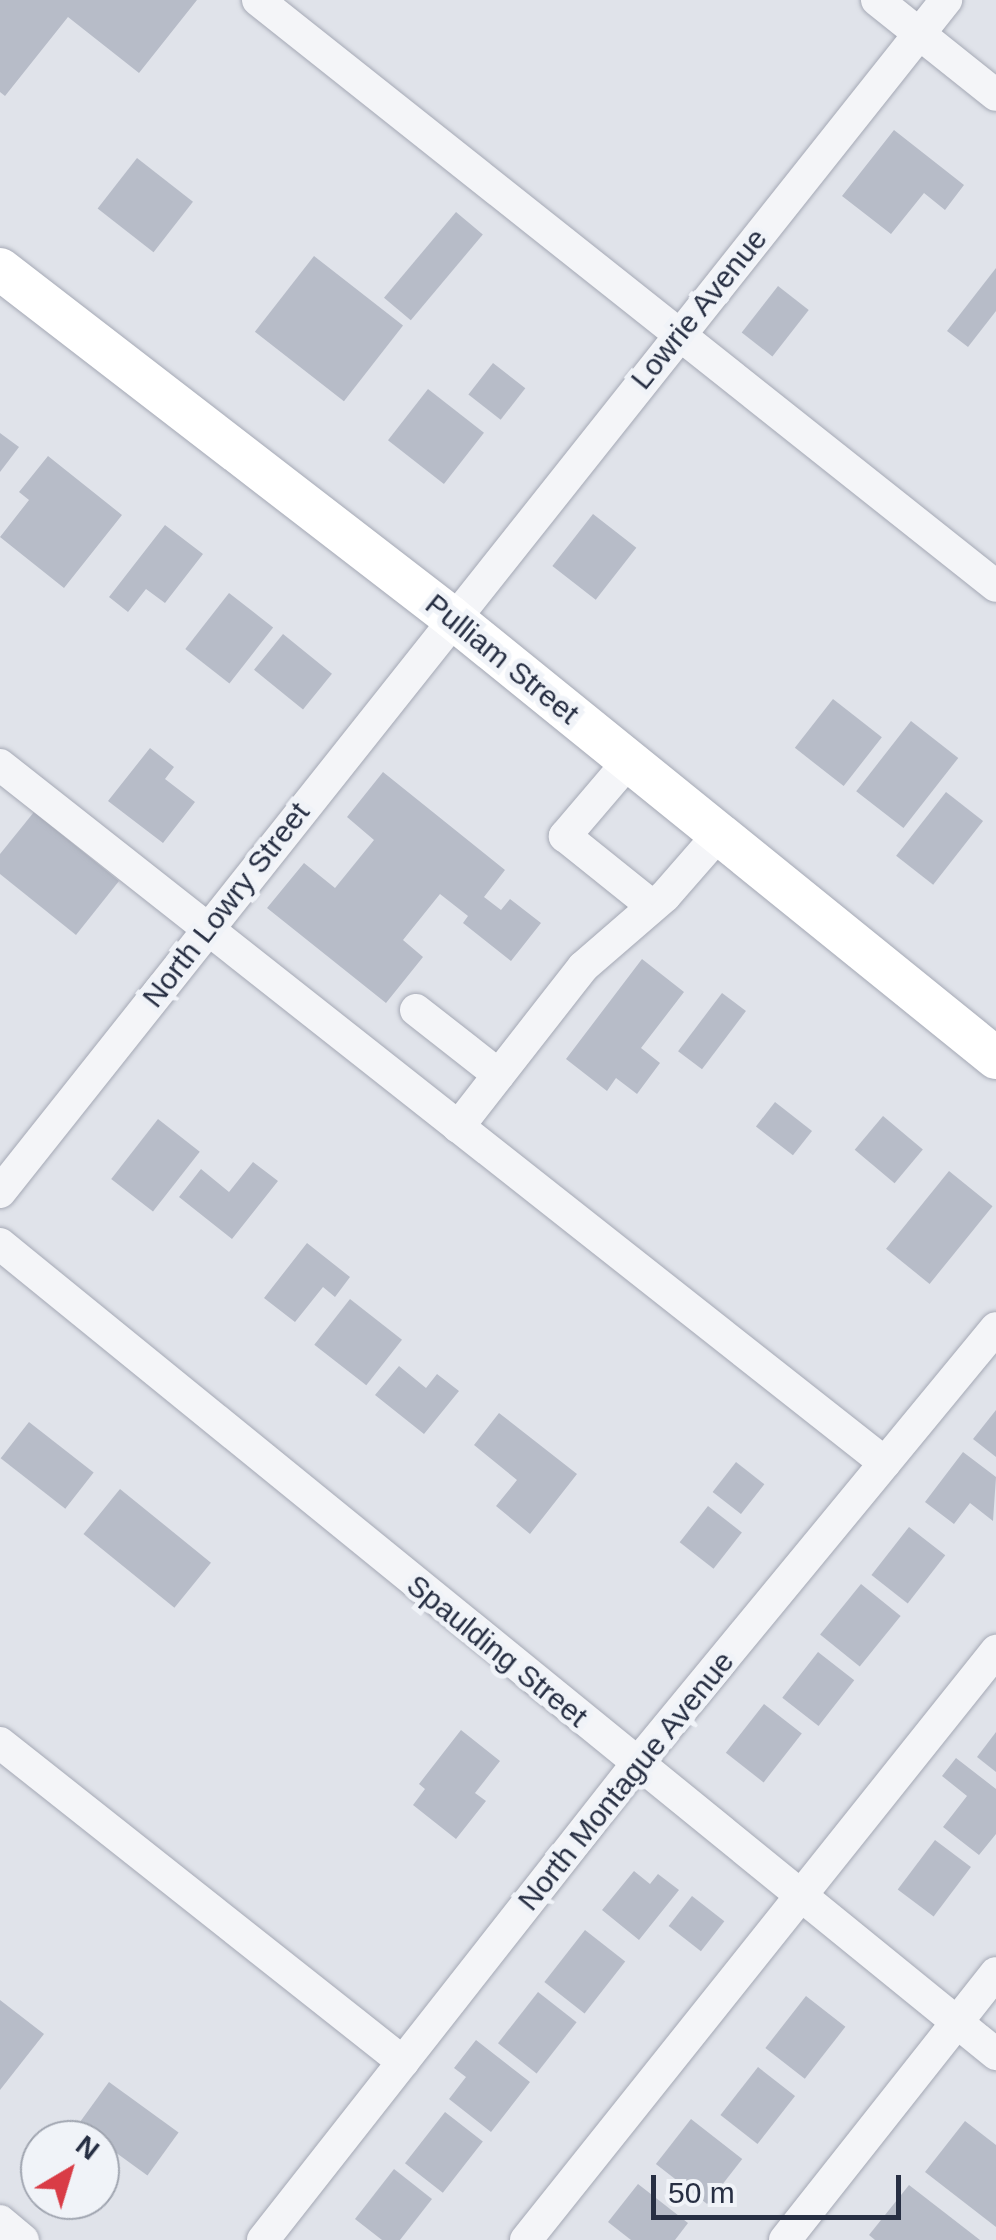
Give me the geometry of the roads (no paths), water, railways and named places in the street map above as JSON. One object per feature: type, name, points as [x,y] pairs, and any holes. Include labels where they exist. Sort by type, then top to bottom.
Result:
[{"type":"main road","name":"Pulliam Street","points":[[0,270],[451,618],[996,1058]]},
{"type":"street","points":[[258,0],[996,586]]},
{"type":"street","points":[[877,0],[996,95]]},
{"type":"street","name":"Lowrie Avenue","points":[[451,618],[946,0]]},
{"type":"street","name":"North Lowry Street","points":[[0,1192],[451,618]]},
{"type":"street","points":[[629,761],[565,836],[650,904]]},
{"type":"street","points":[[0,766],[885,1463]]},
{"type":"street","points":[[458,1127],[583,967],[719,834]]},
{"type":"street","points":[[416,1010],[498,1075]]},
{"type":"street","name":"Spaulding Street","points":[[0,1244],[996,2054]]},
{"type":"street","name":"North Montague Avenue","points":[[262,2240],[636,1765],[996,1328]]},
{"type":"street","points":[[526,2240],[996,1651]]},
{"type":"street","points":[[0,1743],[403,2062]]},
{"type":"street","points":[[785,2240],[996,1974]]},
{"type":"street","points":[[0,2221],[23,2240]]}]
